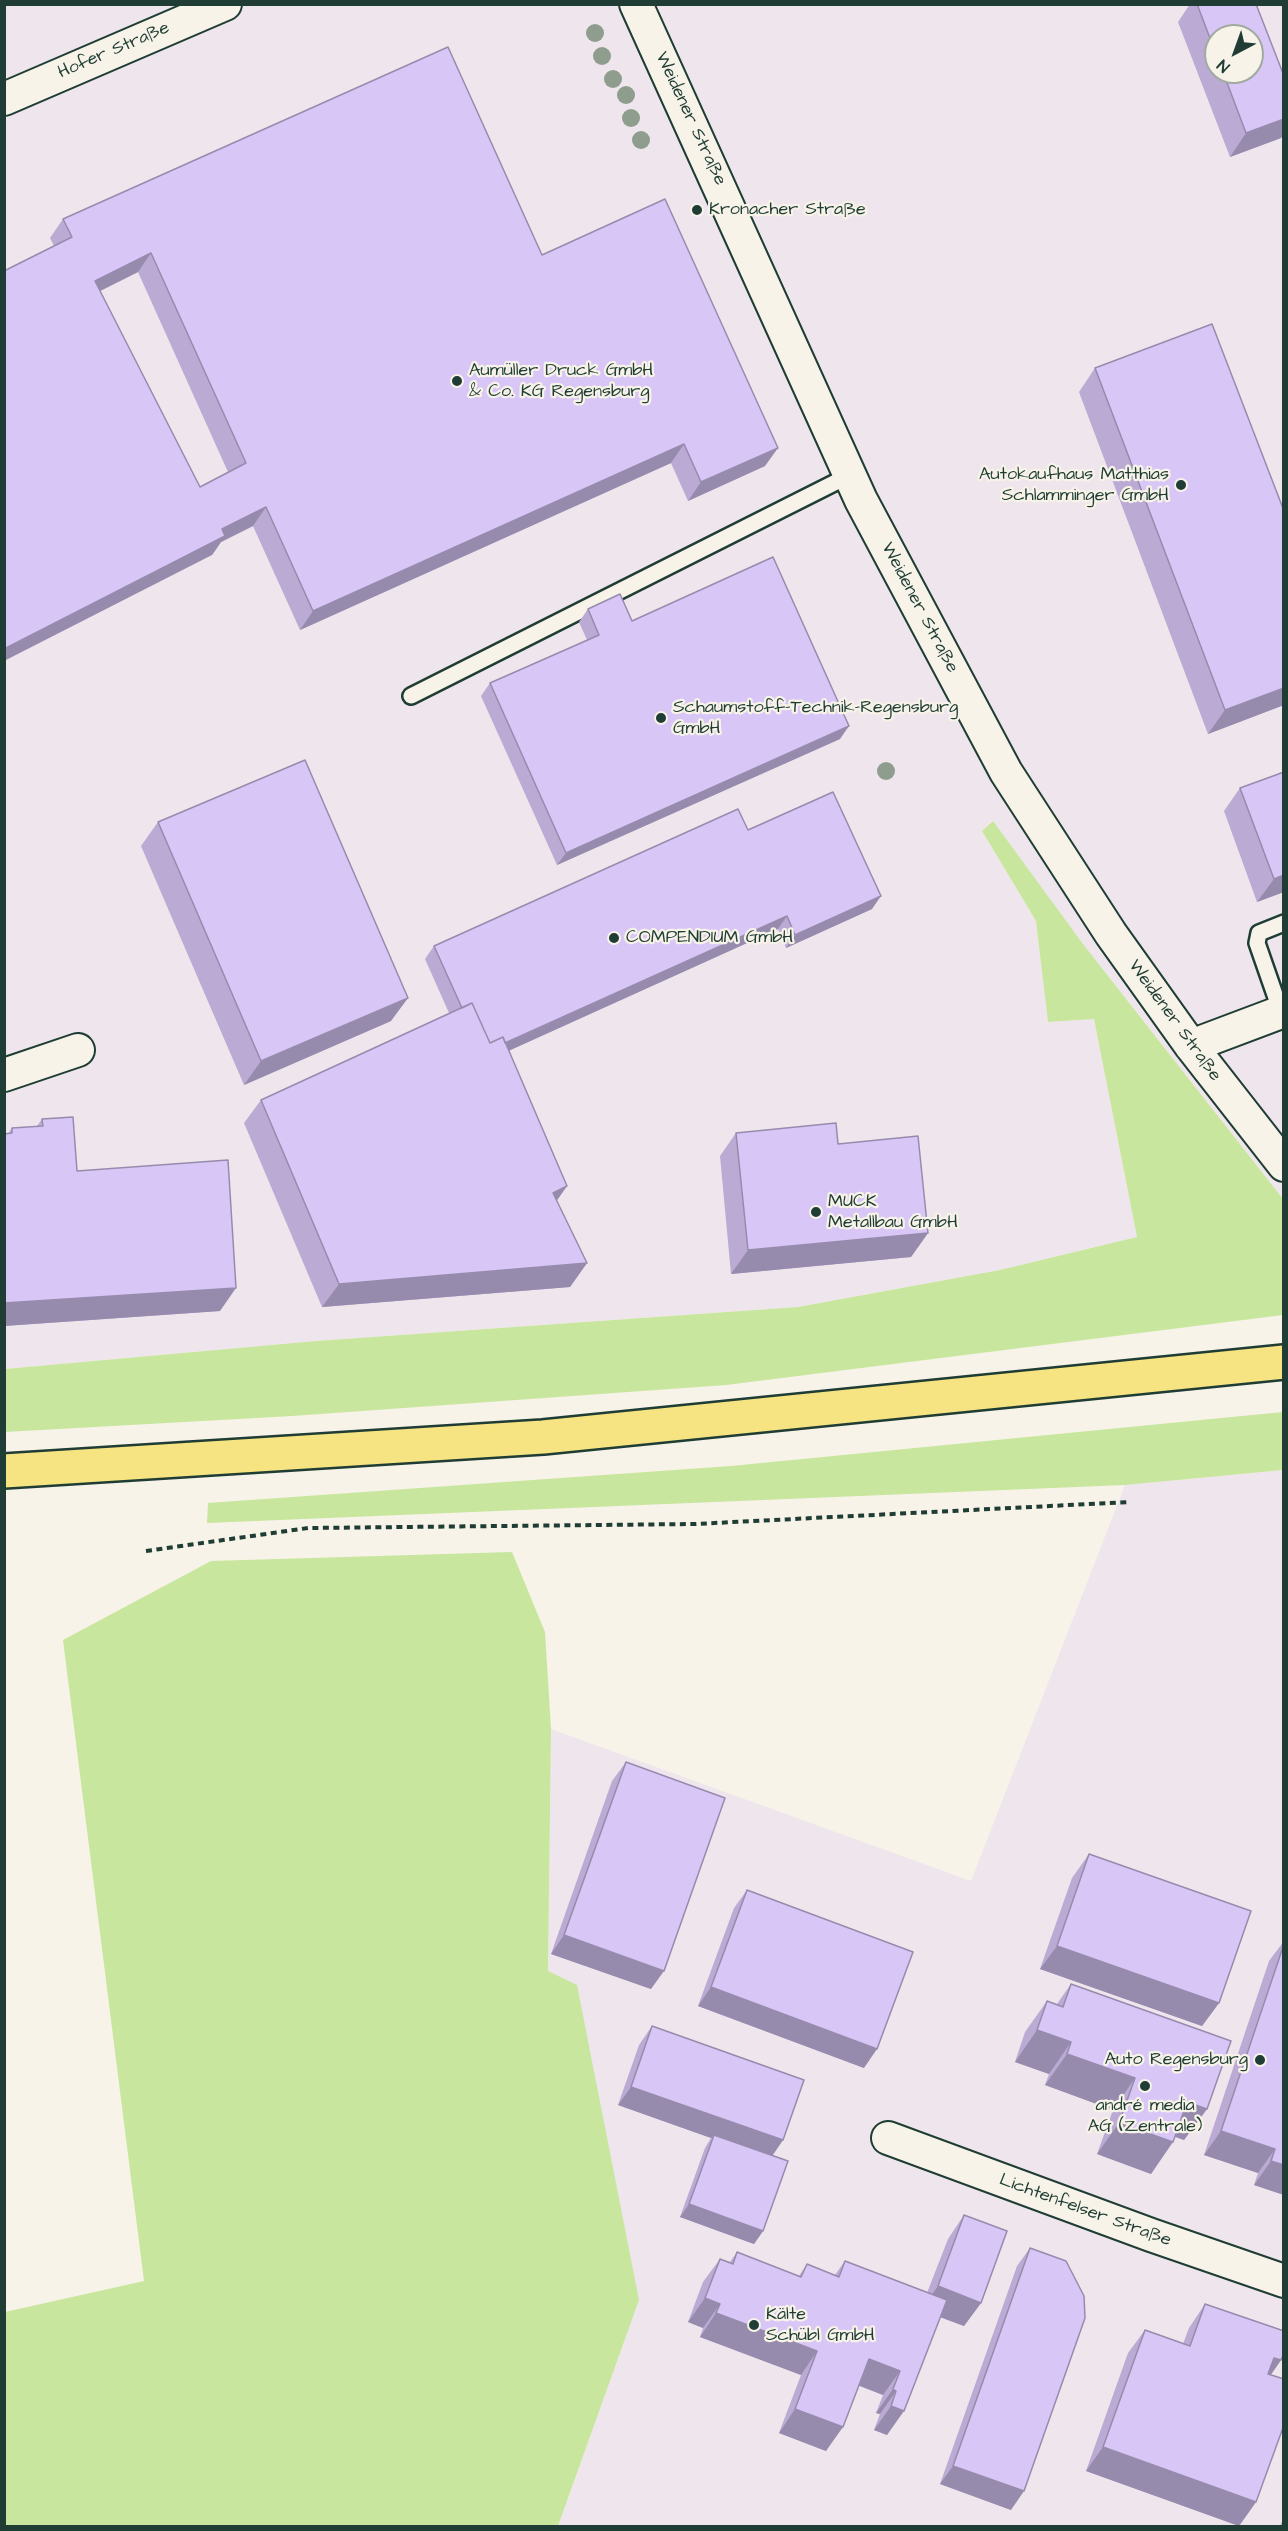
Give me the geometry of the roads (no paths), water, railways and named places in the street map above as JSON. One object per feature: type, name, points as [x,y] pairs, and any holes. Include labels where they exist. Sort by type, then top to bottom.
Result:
[{"type":"highway","points":[[4,1471],[543,1437],[1284,1362]]},
{"type":"street","name":"Hofer Straße","points":[[4,99],[225,4]]},
{"type":"street","name":"Weidener Straße","points":[[636,4],[850,475],[1006,772],[1111,934],[1191,1046],[1284,1165]]},
{"type":"street","points":[[1191,1046],[1282,1012]]},
{"type":"street","points":[[4,1075],[78,1050]]},
{"type":"street","name":"Lichtenfelser Straße","points":[[888,2138],[1151,2235],[1284,2281]]},
{"type":"lane","points":[[411,696],[850,475]]},
{"type":"lane","points":[[1282,1012],[1257,943],[1259,933],[1284,923]]},
{"type":"place","name":"Kronacher Straße","points":[[697,210]]},
{"type":"place","name":"Aumüller Druck GmbH & Co. KG Regensburg","points":[[457,381]]},
{"type":"place","name":"Autokaufhaus Matthias Schlamminger GmbH","points":[[1181,485]]},
{"type":"place","name":"Schaumstoff-Technik-Regensburg GmbH","points":[[661,718]]},
{"type":"place","name":"COMPENDIUM GmbH","points":[[614,938]]},
{"type":"place","name":"MUCK Metallbau GmbH","points":[[816,1212]]},
{"type":"place","name":"Auto Regensburg","points":[[1260,2060]]},
{"type":"place","name":"andré media AG (Zentrale)","points":[[1145,2086]]},
{"type":"place","name":"Kälte Schübl GmbH","points":[[754,2325]]}]
